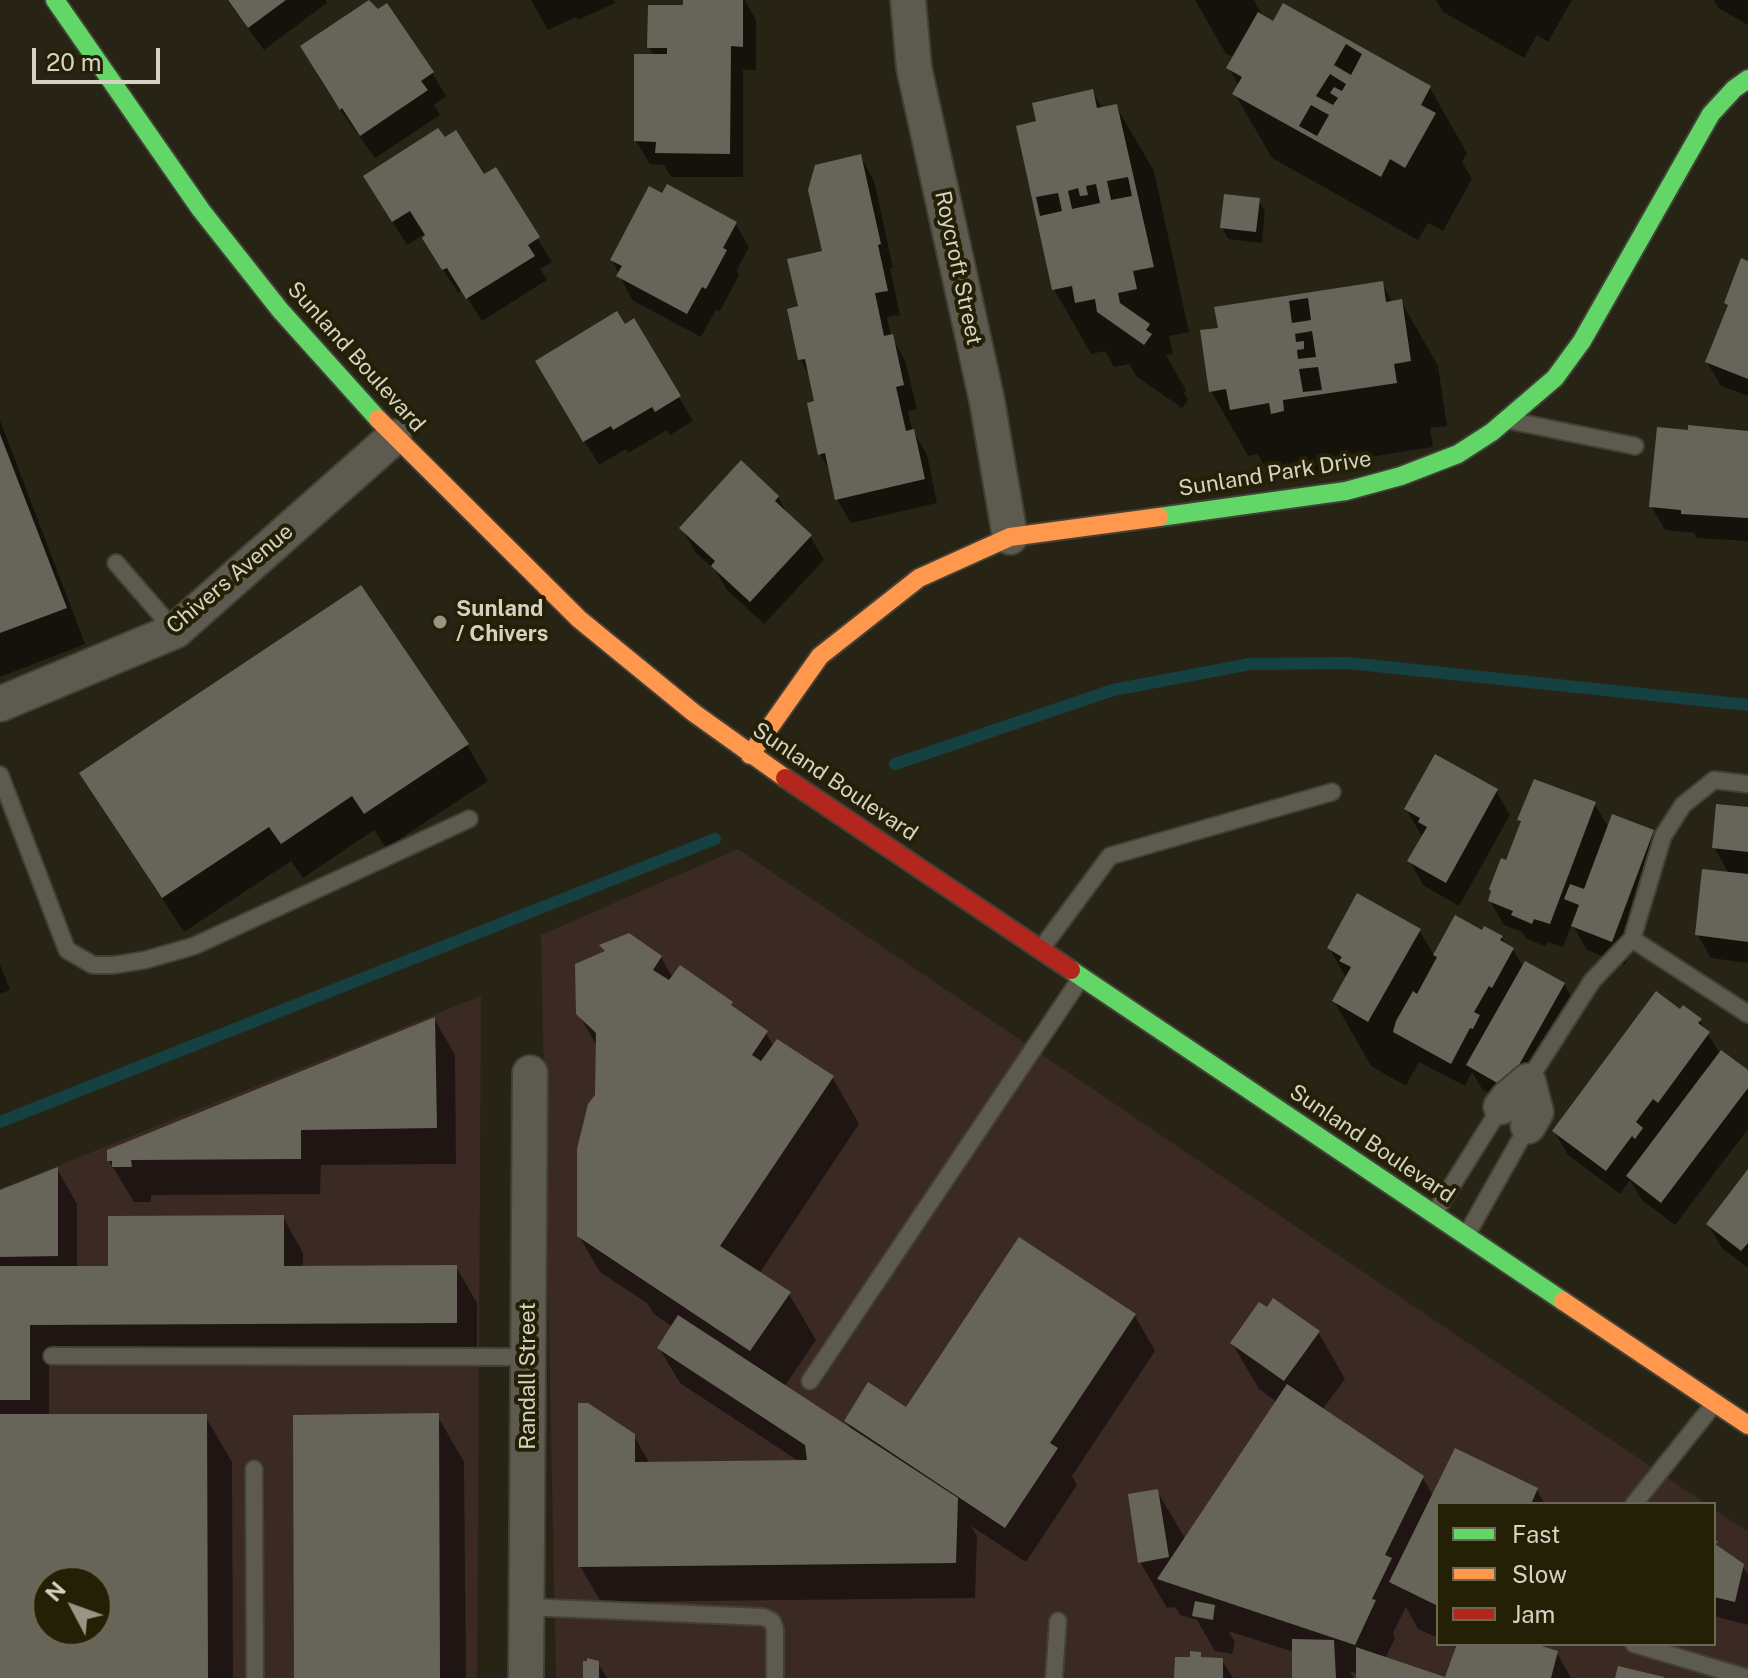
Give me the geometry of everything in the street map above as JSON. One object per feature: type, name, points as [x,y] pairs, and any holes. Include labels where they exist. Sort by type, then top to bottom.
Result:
[{"type":"main road","name":"Sunland Boulevard","points":[[55,0],[201,210],[280,310],[394,437],[579,619],[750,755],[1748,1425]]},
{"type":"main road","name":"Sunland Park Drive","points":[[750,755],[820,656],[919,578],[1010,537],[1346,491],[1401,476],[1458,454],[1507,420],[1555,378],[1582,341],[1711,114],[1748,79]]},
{"type":"main road","points":[[1715,1402],[1748,1433]]},
{"type":"street","name":"Roycroft Street","points":[[908,0],[914,68],[987,401],[1010,537]]},
{"type":"street","name":"Chivers Avenue","points":[[0,704],[175,631],[394,437]]},
{"type":"street","name":"Randall Street","points":[[526,1678],[530,1073]]},
{"type":"street","points":[[1515,1117],[1508,1098],[1528,1081]]},
{"type":"lane","points":[[1507,420],[1635,446]]},
{"type":"lane","points":[[116,563],[175,631]]},
{"type":"lane","points":[[0,775],[67,950],[93,965],[145,960],[194,946],[469,819]]},
{"type":"lane","points":[[1528,1081],[1592,981],[1632,939],[1663,836],[1683,805],[1714,780],[1748,784]]},
{"type":"lane","points":[[1040,950],[1110,856],[1332,792]]},
{"type":"lane","points":[[1632,939],[1748,1014]]},
{"type":"lane","points":[[810,1381],[1081,977]]},
{"type":"lane","points":[[1434,1214],[1515,1117]]},
{"type":"lane","points":[[1466,1235],[1515,1117]]},
{"type":"lane","points":[[52,1356],[529,1357]]},
{"type":"lane","points":[[1636,1502],[1715,1402]]},
{"type":"lane","points":[[254,1469],[255,1678]]},
{"type":"lane","points":[[527,1607],[763,1617],[772,1621],[775,1629],[775,1678]]},
{"type":"lane","points":[[1054,1678],[1058,1621]]},
{"type":"lane","points":[[1641,1646],[1748,1678]]},
{"type":"shaded area","points":[[738,849],[1703,1502],[1436,1502],[1436,1646],[1716,1646],[1716,1510],[1748,1532],[1748,1678],[556,1678],[541,935]]},
{"type":"shaded area","points":[[481,996],[477,1678],[0,1678],[0,1189]]},
{"type":"building","points":[[228,0],[286,0],[248,28]]},
{"type":"building","points":[[369,0],[378,9],[387,3],[434,72],[421,81],[428,90],[360,136],[300,46]]},
{"type":"building","points":[[683,0],[743,0],[743,47],[731,46],[730,154],[655,153],[656,142],[634,141],[634,54],[667,54],[667,48],[647,48],[648,5],[683,5]]},
{"type":"building","points":[[1283,3],[1431,86],[1421,105],[1436,113],[1405,168],[1390,159],[1381,177],[1232,94],[1242,77],[1226,68],[1258,12],[1273,21]],"holes":[[[1346,44],[1362,54],[1351,75],[1334,65]],[[1330,74],[1346,84],[1342,91],[1334,87],[1330,93],[1338,98],[1333,105],[1316,96]],[[1311,105],[1329,115],[1317,136],[1299,126]]]},
{"type":"building","points":[[1093,89],[1097,108],[1117,104],[1154,267],[1133,271],[1137,289],[1118,293],[1120,303],[1150,324],[1146,330],[1152,334],[1144,345],[1097,312],[1095,299],[1075,303],[1072,286],[1052,290],[1016,126],[1036,121],[1032,103]],"holes":[[[1128,177],[1132,196],[1111,200],[1107,181]],[[1096,184],[1100,203],[1072,209],[1068,191],[1078,188],[1080,196],[1088,195],[1086,186]],[[1058,193],[1062,211],[1040,216],[1036,197]]]},
{"type":"building","points":[[438,128],[445,137],[456,130],[484,174],[496,167],[540,237],[528,245],[535,256],[466,299],[447,268],[442,270],[410,211],[392,222],[363,176]]},
{"type":"building","points":[[861,154],[888,291],[875,293],[884,336],[893,334],[904,385],[896,387],[906,431],[914,429],[925,479],[835,500],[825,453],[818,455],[807,403],[814,401],[805,359],[798,360],[787,309],[798,306],[787,259],[822,251],[808,190],[815,165]]},
{"type":"building","points":[[667,184],[737,222],[723,248],[727,250],[706,289],[702,287],[687,314],[616,276],[622,266],[610,260],[649,186],[662,193]]},
{"type":"building","points":[[1224,194],[1260,198],[1256,232],[1220,228]]},
{"type":"building","points":[[1741,258],[1748,261],[1748,379],[1705,362],[1728,305],[1724,303]]},
{"type":"building","points":[[1383,281],[1386,302],[1402,299],[1411,361],[1394,364],[1397,383],[1283,400],[1284,411],[1271,414],[1269,403],[1230,410],[1226,389],[1209,392],[1200,330],[1218,328],[1214,307]],"holes":[[[1308,298],[1311,320],[1292,323],[1289,301]],[[1312,331],[1316,357],[1298,359],[1297,350],[1304,349],[1304,341],[1296,342],[1295,334]],[[1318,367],[1322,390],[1303,392],[1299,369]]]},
{"type":"building","points":[[617,311],[625,324],[634,318],[681,396],[655,412],[652,407],[613,430],[611,426],[583,442],[535,361]]},
{"type":"building","points":[[1688,425],[1748,431],[1748,518],[1681,514],[1681,510],[1649,507],[1657,427],[1688,430]]},
{"type":"building","points":[[0,434],[67,608],[0,633]]},
{"type":"building","points":[[741,460],[779,496],[775,501],[812,535],[750,602],[711,566],[715,561],[679,528]]},
{"type":"building","points":[[361,585],[469,744],[364,814],[352,796],[281,844],[269,827],[162,898],[79,773]]},
{"type":"building","points":[[1435,754],[1498,789],[1446,883],[1407,861],[1427,827],[1418,822],[1420,818],[1404,809]]},
{"type":"building","points":[[1534,779],[1596,802],[1550,924],[1534,919],[1532,924],[1511,915],[1513,911],[1488,901],[1489,889],[1501,858],[1506,860],[1521,821],[1517,820]]},
{"type":"building","points":[[1716,804],[1748,807],[1748,852],[1712,848]]},
{"type":"building","points":[[1612,814],[1654,830],[1612,942],[1571,926],[1579,905],[1564,899],[1570,884],[1584,889]]},
{"type":"building","points":[[1702,869],[1748,874],[1748,942],[1695,935]]},
{"type":"building","points":[[1357,893],[1421,929],[1368,1022],[1332,1001],[1351,967],[1339,961],[1342,957],[1327,948]]},
{"type":"building","points":[[1455,915],[1482,930],[1484,926],[1503,936],[1500,940],[1514,948],[1492,988],[1489,986],[1474,1012],[1480,1015],[1451,1064],[1393,1032],[1413,991],[1417,994],[1437,957],[1433,955]]},
{"type":"building","points":[[629,933],[662,956],[653,970],[669,980],[680,965],[768,1031],[752,1055],[761,1061],[777,1039],[834,1076],[720,1246],[791,1292],[750,1351],[577,1236],[577,1149],[588,1104],[595,1095],[596,1033],[576,1014],[575,964],[605,951],[599,945]]},
{"type":"building","points":[[1525,961],[1565,983],[1506,1088],[1466,1065]]},
{"type":"building","points":[[1656,991],[1680,1009],[1683,1005],[1702,1019],[1698,1023],[1710,1032],[1658,1103],[1653,1099],[1636,1122],[1643,1128],[1635,1139],[1632,1136],[1606,1171],[1552,1131]]},
{"type":"building","points":[[435,1017],[437,1128],[301,1130],[301,1159],[131,1160],[132,1167],[112,1167],[112,1161],[107,1161],[107,1150]]},
{"type":"building","points":[[1721,1050],[1748,1070],[1748,1088],[1661,1203],[1626,1176]]},
{"type":"building","points":[[58,1167],[58,1256],[0,1257],[0,1190]]},
{"type":"building","points":[[1748,1169],[1748,1243],[1741,1251],[1706,1224]]},
{"type":"building","points":[[284,1215],[284,1266],[457,1265],[457,1323],[30,1325],[30,1400],[0,1400],[0,1266],[108,1266],[108,1216]]},
{"type":"building","points":[[1019,1237],[1136,1314],[1050,1443],[1058,1448],[1005,1528],[844,1421],[868,1382],[906,1407]]},
{"type":"building","points":[[1273,1298],[1320,1331],[1284,1381],[1230,1343],[1259,1302],[1267,1307]]},
{"type":"building","points":[[678,1315],[958,1498],[956,1563],[578,1567],[578,1403],[588,1403],[635,1434],[635,1462],[807,1460],[805,1445],[657,1348]]},
{"type":"building","points":[[1287,1384],[1424,1476],[1385,1555],[1392,1558],[1355,1645],[1157,1579]]},
{"type":"building","points":[[439,1413],[440,1678],[294,1678],[293,1415]]},
{"type":"building","points":[[0,1414],[207,1414],[208,1678],[0,1678]]},
{"type":"building","points":[[1455,1448],[1538,1488],[1532,1502],[1436,1502],[1436,1605],[1389,1582]]},
{"type":"building","points":[[1158,1489],[1169,1557],[1138,1563],[1128,1494]]},
{"type":"building","points":[[1716,1545],[1744,1564],[1735,1602],[1716,1597]]},
{"type":"building","points":[[1195,1601],[1215,1605],[1213,1620],[1192,1616]]},
{"type":"building","points":[[1292,1639],[1334,1640],[1336,1678],[1292,1678]]},
{"type":"building","points":[[1456,1646],[1542,1646],[1558,1651],[1551,1678],[1356,1678],[1356,1647],[1445,1677]]},
{"type":"building","points":[[1190,1651],[1201,1652],[1201,1657],[1223,1658],[1223,1678],[1174,1678],[1175,1657],[1190,1657]]},
{"type":"building","points":[[587,1658],[599,1661],[599,1678],[583,1678],[583,1661]]},
{"type":"building","points":[[1618,1666],[1664,1677],[1664,1678],[1615,1678]]},
{"type":"waterway","points":[[895,764],[1113,690],[1250,664],[1348,663],[1748,705]]},
{"type":"waterway","points":[[0,1122],[715,839]]},
{"type":"traffic: fast","points":[[55,0],[201,210],[280,310],[378,419]]},
{"type":"traffic: fast","points":[[1159,517],[1346,491],[1401,476],[1458,454],[1492,432],[1555,378],[1582,341],[1711,114],[1748,79]]},
{"type":"traffic: fast","points":[[1071,970],[1563,1301]]},
{"type":"traffic: slow","points":[[378,419],[579,619],[694,713],[785,778]]},
{"type":"traffic: slow","points":[[750,755],[820,656],[919,578],[1010,537],[1159,517]]},
{"type":"traffic: slow","points":[[1563,1301],[1748,1425]]},
{"type":"traffic: jam","points":[[785,778],[1071,970]]},
{"type":"place","name":"Sunland / Chivers","points":[[440,622]]}]
